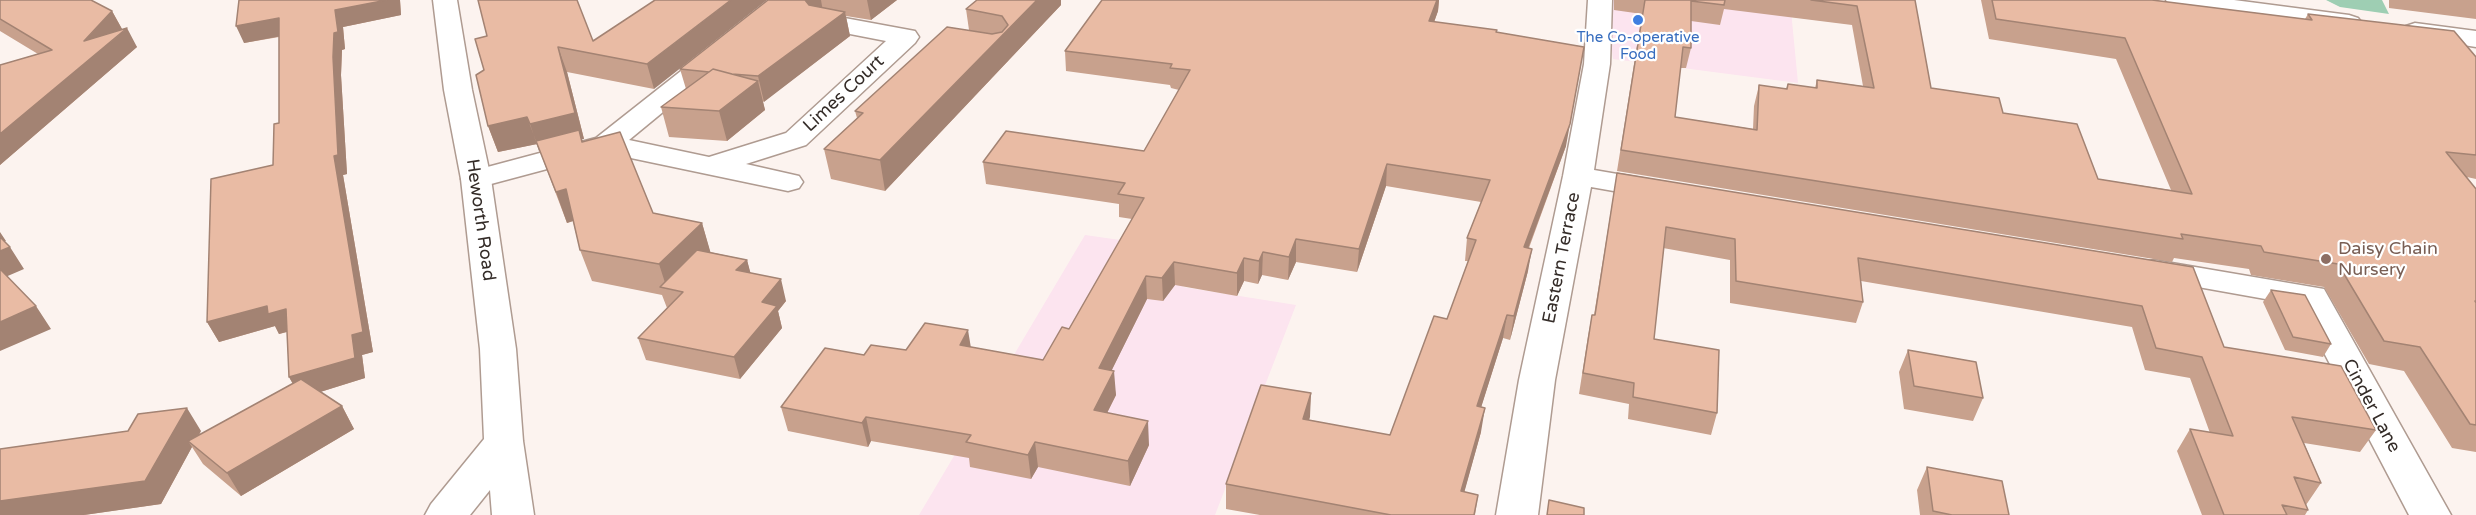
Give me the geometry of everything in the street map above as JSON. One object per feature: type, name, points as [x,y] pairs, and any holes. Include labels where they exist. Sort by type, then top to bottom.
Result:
[{"type":"street","name":"Heworth Road","points":[[445,0],[458,90],[476,179],[498,350],[504,441],[513,515]]},
{"type":"street","points":[[476,179],[606,144],[786,0]]},
{"type":"street","name":"Eastern Terrace","points":[[1517,515],[1537,380],[1578,176],[1597,64],[1600,0]]},
{"type":"street","points":[[2178,0],[2476,39]]},
{"type":"street","name":"Limes Court","points":[[710,166],[795,139],[917,39],[823,22]]},
{"type":"street","name":"Limes Court","points":[[606,144],[788,182]]},
{"type":"street","points":[[1578,176],[1692,195]]},
{"type":"street","name":"Cinder Lane","points":[[2120,265],[2312,297],[2430,515]]},
{"type":"street","points":[[446,515],[468,490],[504,441]]},
{"type":"shaded area","points":[[1605,0],[1790,0],[1798,83],[1613,59]]},
{"type":"shaded area","points":[[1085,235],[1205,252],[1183,287],[1296,305],[1215,515],[919,515]]},
{"type":"green space","points":[[2326,0],[2382,0],[2389,14],[2340,7]]},
{"type":"building","points":[[0,0],[91,0],[112,11],[84,41],[127,28],[0,134],[0,65],[52,50],[0,19]]},
{"type":"building","points":[[239,0],[387,0],[335,10],[338,32],[334,33],[333,57],[338,155],[334,156],[363,332],[352,335],[355,358],[289,377],[286,309],[268,314],[267,306],[207,322],[211,179],[273,165],[274,124],[279,123],[279,18],[236,26]]},
{"type":"building","points":[[478,0],[577,0],[593,41],[655,0],[731,0],[647,64],[558,47],[575,113],[530,124],[527,117],[488,126],[476,75],[484,70],[475,39],[487,36]]},
{"type":"building","points":[[768,0],[805,0],[809,5],[845,12],[758,76],[732,74],[713,69],[709,72],[680,69]]},
{"type":"building","points":[[977,0],[1037,0],[880,160],[824,149],[863,113],[855,111],[947,27],[992,34],[1002,32],[1008,25],[1002,16],[966,9]]},
{"type":"building","points":[[1102,0],[1437,0],[1429,21],[1497,30],[1496,32],[1584,47],[1570,124],[1524,247],[1532,249],[1514,316],[1507,315],[1477,406],[1485,408],[1461,491],[1478,495],[1474,515],[1391,515],[1226,484],[1261,385],[1311,393],[1303,419],[1390,435],[1434,316],[1447,319],[1476,240],[1467,238],[1490,180],[1387,164],[1359,249],[1296,239],[1289,257],[1263,252],[1259,261],[1244,258],[1237,273],[1174,262],[1162,278],[1146,276],[1099,368],[1114,371],[1094,410],[1148,421],[1128,461],[1035,442],[1028,455],[966,442],[971,435],[866,417],[862,423],[781,407],[825,348],[864,355],[871,345],[906,350],[925,323],[968,330],[960,345],[1043,360],[1062,327],[1069,329],[1144,198],[1118,194],[1125,183],[983,162],[1006,131],[1144,151],[1190,70],[1170,68],[1172,64],[1065,51]]},
{"type":"building","points":[[1645,0],[1725,0],[1724,5],[1691,1],[1691,48],[1683,47],[1675,117],[1757,130],[1759,85],[1787,89],[1788,84],[1817,88],[1817,80],[1874,88],[1857,6],[1811,0],[1915,0],[1931,88],[1999,98],[2003,113],[2077,124],[2098,179],[2192,194],[2125,38],[1996,19],[1992,0],[2152,0],[2312,20],[2308,14],[2454,31],[2476,57],[2476,155],[2446,152],[2476,189],[2476,425],[2470,424],[2420,347],[2384,341],[2338,264],[2264,252],[2261,246],[2181,234],[2183,239],[1621,150]]},
{"type":"building","points":[[713,69],[758,81],[719,111],[661,107]]},
{"type":"building","points":[[579,130],[582,142],[620,132],[653,213],[702,223],[659,264],[580,250],[566,189],[556,192],[536,141]]},
{"type":"building","points":[[1617,173],[2193,267],[2224,347],[2341,366],[2376,430],[2292,417],[2321,483],[2294,477],[2308,510],[2282,505],[2287,515],[2224,515],[2190,429],[2233,436],[2202,357],[2156,348],[2142,306],[1858,258],[1863,302],[1736,281],[1735,239],[1666,227],[1654,339],[1719,350],[1717,413],[1633,397],[1634,383],[1583,373],[1592,315],[1595,315]]},
{"type":"building","points":[[0,237],[10,247],[0,251]]},
{"type":"building","points":[[697,250],[747,260],[736,270],[781,279],[762,302],[777,306],[734,357],[638,338],[683,292],[660,287]]},
{"type":"building","points":[[0,269],[36,306],[0,322]]},
{"type":"building","points":[[2271,290],[2305,295],[2331,344],[2293,337]]},
{"type":"building","points":[[1908,350],[1976,362],[1983,398],[1914,386]]},
{"type":"building","points":[[301,379],[342,406],[227,473],[188,441]]},
{"type":"building","points":[[187,408],[145,481],[0,501],[0,449],[128,431],[138,414]]},
{"type":"building","points":[[1927,467],[2002,481],[2009,515],[1952,515],[1933,511]]},
{"type":"building","points":[[1549,500],[1584,508],[1584,515],[1547,515]]},
{"type":"place","name":"The Co-operative Food","points":[[1638,20]]},
{"type":"place","name":"Daisy Chain Nursery","points":[[2326,259]]}]
